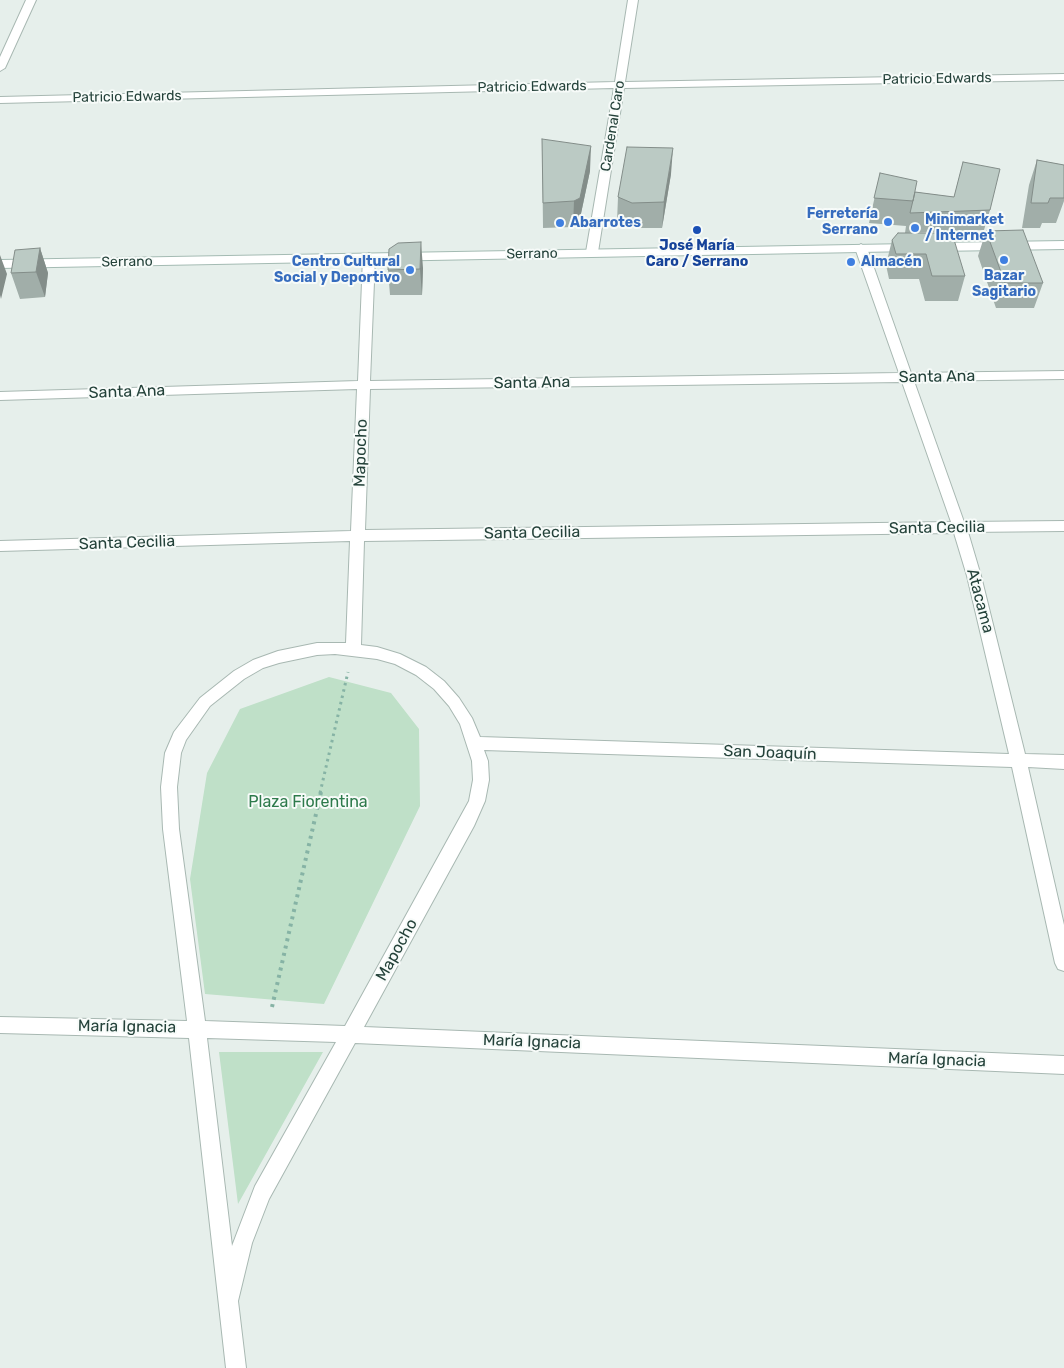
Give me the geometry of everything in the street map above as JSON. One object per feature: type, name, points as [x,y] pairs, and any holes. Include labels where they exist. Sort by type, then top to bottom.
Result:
[{"type":"street","points":[[0,68],[31,0]]},
{"type":"street","name":"Cardenal Caro","points":[[592,252],[633,0]]},
{"type":"street","name":"Patricio Edwards","points":[[0,100],[619,85],[1064,77]]},
{"type":"street","name":"Serrano","points":[[0,264],[1064,245]]},
{"type":"street","name":"Atacama","points":[[861,248],[959,527],[987,626],[1064,964]]},
{"type":"street","name":"Mapocho","points":[[353,649],[369,257]]},
{"type":"street","name":"Santa Ana","points":[[0,396],[364,385],[1064,375]]},
{"type":"street","name":"Santa Cecilia","points":[[0,546],[358,536],[1064,526]]},
{"type":"street","name":"Mapocho","points":[[228,1301],[242,1243],[262,1194],[468,821],[477,800],[481,780],[480,761],[476,743],[467,722],[451,697],[421,671],[400,660],[377,653],[335,648],[299,652],[258,664],[227,683],[205,702],[179,737],[173,753],[170,770],[170,811],[197,1028],[228,1301],[236,1368]]},
{"type":"street","name":"San Joaquín","points":[[476,743],[1064,762]]},
{"type":"street","name":"María Ignacia","points":[[0,1025],[197,1028],[1064,1065]]},
{"type":"path","points":[[267,1031],[353,649]]},
{"type":"green space","name":"Plaza Fiorentina","points":[[329,677],[391,693],[419,729],[420,806],[324,1004],[205,994],[190,879],[207,773],[240,709]]},
{"type":"green space","points":[[219,1052],[323,1052],[238,1204]]},
{"type":"building","points":[[542,139],[591,146],[580,198],[574,201],[543,203]]},
{"type":"building","points":[[627,147],[673,148],[664,202],[632,203],[618,197]]},
{"type":"building","points":[[1037,160],[1064,165],[1064,198],[1050,198],[1048,203],[1031,203]]},
{"type":"building","points":[[963,162],[1000,169],[990,210],[910,213],[915,192],[954,197]]},
{"type":"building","points":[[880,173],[917,181],[913,201],[874,198]]},
{"type":"building","points":[[1023,230],[1043,283],[1005,283],[986,231]]},
{"type":"building","points":[[898,233],[952,233],[965,276],[932,276],[926,254],[896,254],[892,240]]},
{"type":"building","points":[[421,242],[420,269],[388,270],[389,249],[398,243]]},
{"type":"building","points":[[40,248],[36,272],[11,273],[15,250]]},
{"type":"place","name":"Ferretería Serrano","points":[[888,222]]},
{"type":"place","name":"Abarrotes","points":[[560,223]]},
{"type":"place","name":"Minimarket / Internet","points":[[915,228]]},
{"type":"place","name":"José María Caro / Serrano","points":[[697,230]]},
{"type":"place","name":"Bazar Sagitario","points":[[1004,260]]},
{"type":"place","name":"Almacén","points":[[851,262]]},
{"type":"place","name":"Centro Cultural Social y Deportivo","points":[[410,270]]}]
